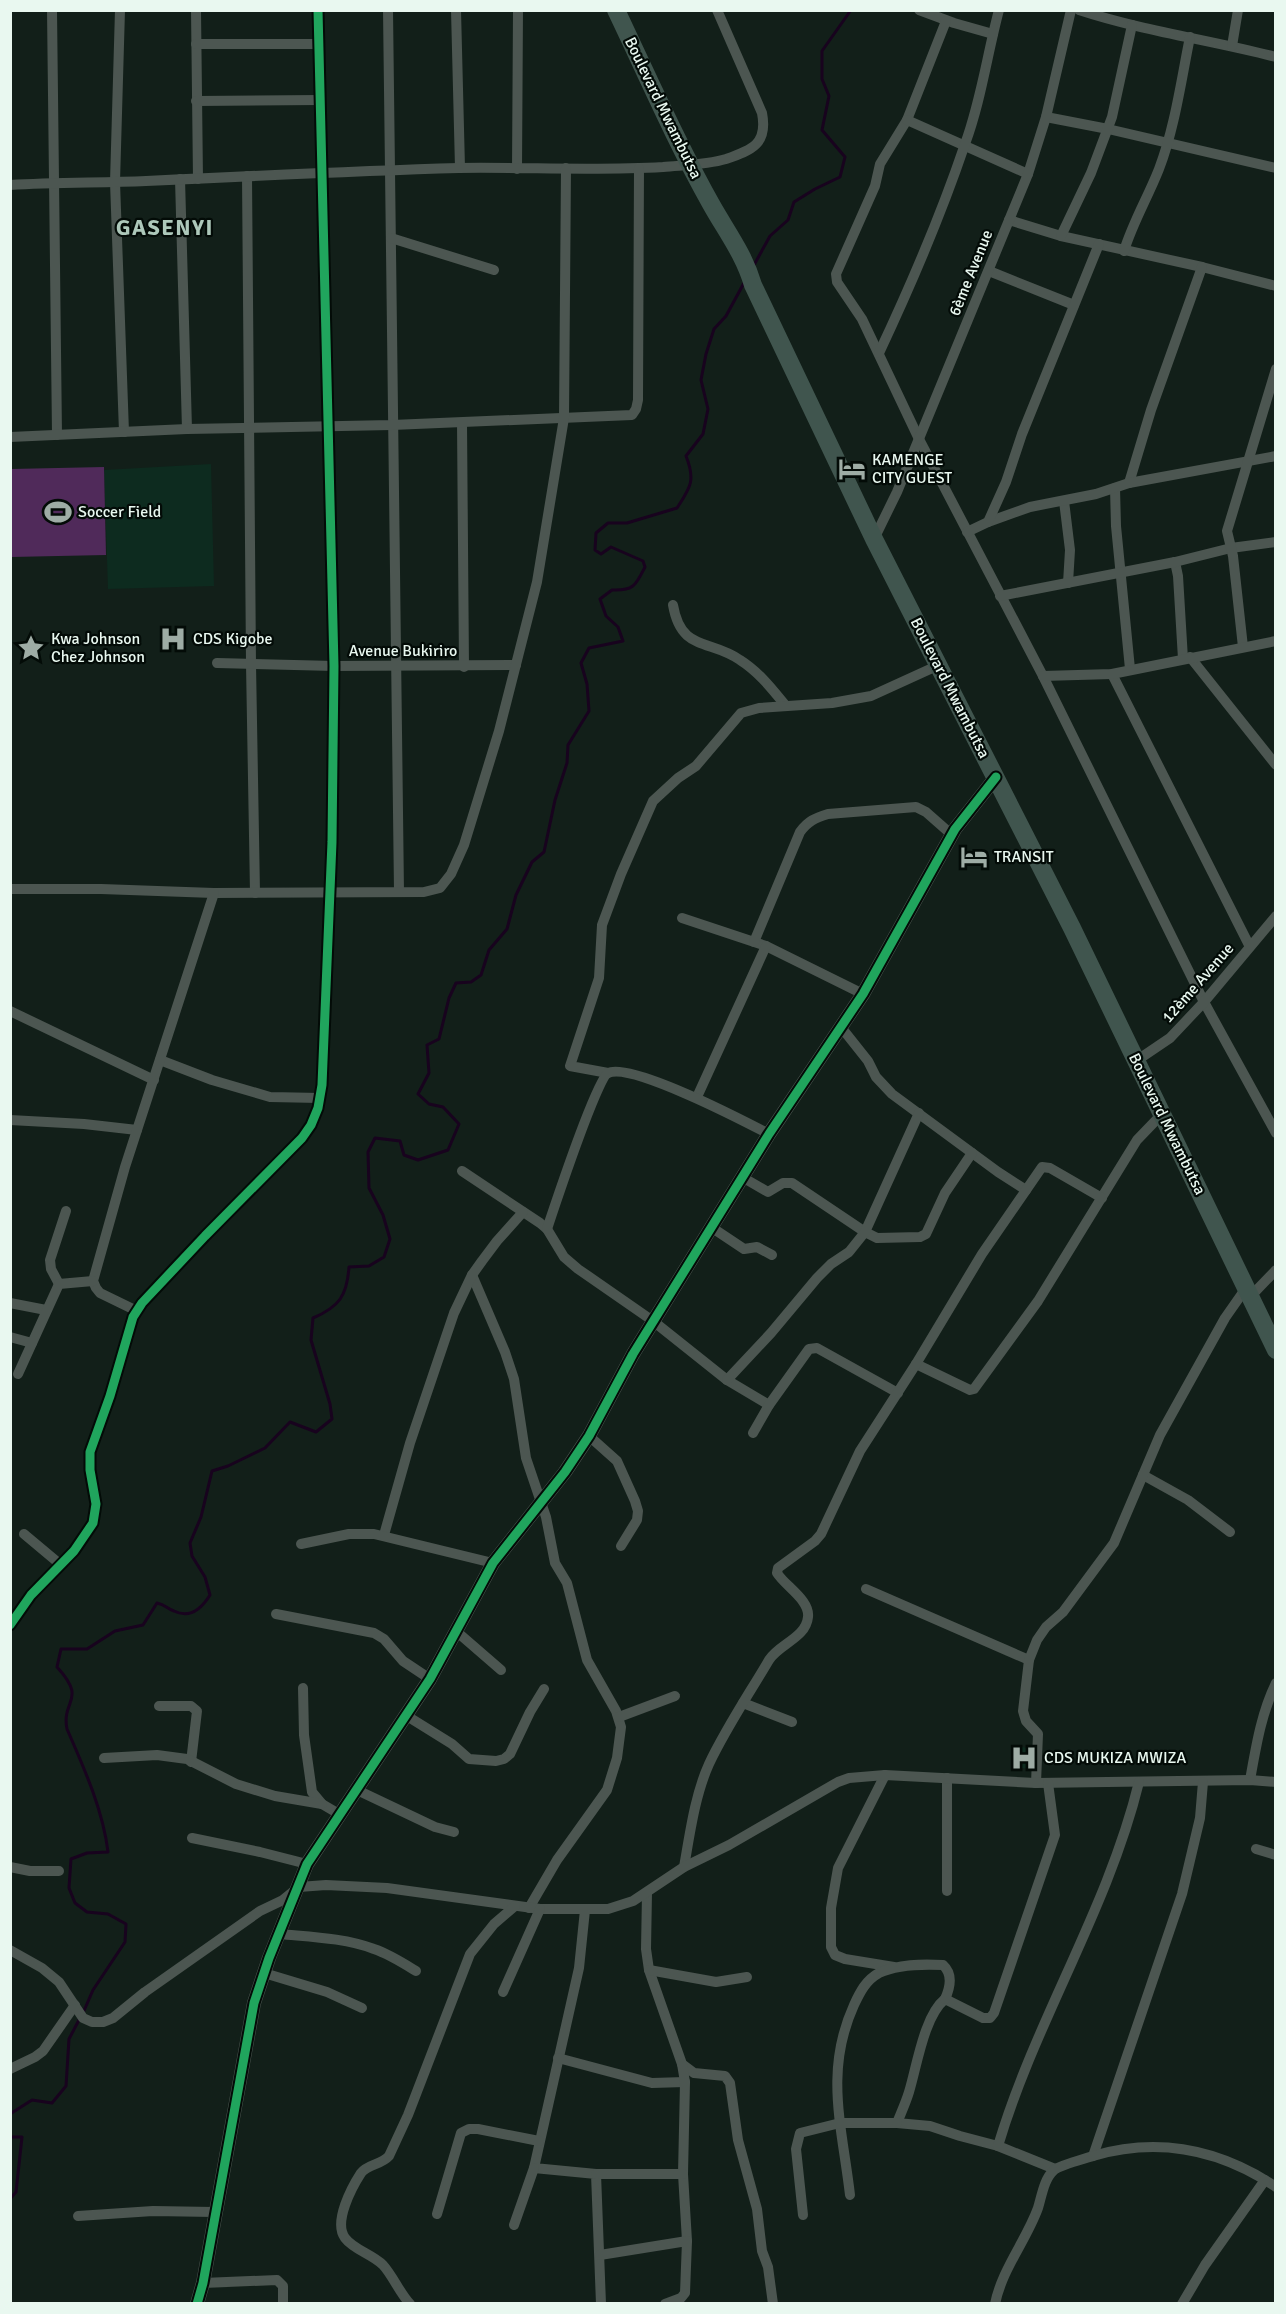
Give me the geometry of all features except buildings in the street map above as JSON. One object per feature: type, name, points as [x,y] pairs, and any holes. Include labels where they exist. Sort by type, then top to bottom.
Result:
[{"type":"highway","name":"Boulevard Mwambutsa","points":[[616,10],[711,206],[727,247],[743,274],[753,285],[874,539],[996,777],[1275,1349]]},
{"type":"street","points":[[52,10],[57,435]]},
{"type":"street","points":[[120,10],[115,182],[124,432]]},
{"type":"street","points":[[196,10],[198,178]]},
{"type":"street","points":[[12,1620],[31,1595],[74,1551],[93,1523],[96,1504],[90,1470],[90,1452],[110,1396],[128,1331],[137,1311],[205,1236],[302,1138],[311,1125],[320,1098],[324,1061],[332,842],[334,666],[318,10]]},
{"type":"street","points":[[388,10],[399,892]]},
{"type":"street","points":[[456,10],[460,168]]},
{"type":"street","points":[[517,169],[518,10]]},
{"type":"street","points":[[10,185],[53,181],[180,180],[460,168],[639,168],[691,165],[724,159],[752,148],[759,142],[763,132],[762,113],[717,10]]},
{"type":"street","points":[[919,10],[946,21],[993,34]]},
{"type":"street","points":[[879,352],[908,291],[965,144],[976,109],[999,10]]},
{"type":"street","name":"6ème Avenue","points":[[874,539],[919,439],[938,388],[1028,174],[1046,117],[1071,10]]},
{"type":"street","points":[[1079,10],[1113,16],[1132,25],[1275,57]]},
{"type":"street","points":[[1232,46],[1238,10]]},
{"type":"street","points":[[946,21],[907,120],[880,164],[875,186],[836,274],[837,282],[862,319],[879,352],[919,439],[1043,676],[1204,1002],[1275,1133]]},
{"type":"street","points":[[1061,237],[1087,182],[1108,129],[1132,25]]},
{"type":"street","points":[[1124,251],[1132,227],[1160,168],[1168,143],[1190,37]]},
{"type":"street","points":[[196,44],[319,44]]},
{"type":"street","points":[[196,101],[320,100]]},
{"type":"street","points":[[1046,117],[1275,168]]},
{"type":"street","points":[[907,120],[1028,174]]},
{"type":"street","points":[[10,889],[214,893],[424,892],[440,888],[451,874],[467,833],[516,665],[537,582],[564,418],[566,168]]},
{"type":"street","points":[[10,437],[187,429],[462,423],[632,415],[636,409],[639,168]]},
{"type":"street","points":[[247,176],[255,893]]},
{"type":"street","points":[[180,180],[187,429]]},
{"type":"street","points":[[1009,220],[1061,237],[1202,267],[1275,286]]},
{"type":"street","points":[[391,238],[494,270]]},
{"type":"street","points":[[988,522],[1006,482],[1022,434],[1099,244]]},
{"type":"street","points":[[1129,483],[1151,410],[1202,267]]},
{"type":"street","points":[[989,271],[1074,305]]},
{"type":"street","points":[[1243,647],[1227,531],[1275,369]]},
{"type":"street","points":[[462,423],[464,667]]},
{"type":"street","points":[[967,532],[1030,507],[1064,501],[1129,483],[1275,456]]},
{"type":"street","points":[[1115,488],[1130,669]]},
{"type":"street","points":[[1064,501],[1070,550],[1068,583]]},
{"type":"street","points":[[1000,596],[1175,562],[1231,548],[1275,542]]},
{"type":"street","points":[[1175,562],[1186,658],[1275,765]]},
{"type":"street","points":[[673,605],[679,627],[688,637],[737,657],[763,678],[786,706]]},
{"type":"street","points":[[1043,676],[1112,674],[1275,641]]},
{"type":"street","name":"Avenue Bukiriro","points":[[217,663],[464,667],[516,665]]},
{"type":"street","points":[[769,1134],[697,1097],[637,1076],[617,1071],[608,1073],[570,1066],[599,978],[602,925],[621,874],[653,801],[678,778],[696,766],[741,713],[759,708],[832,703],[871,696],[939,665]]},
{"type":"street","points":[[1112,674],[1249,945]]},
{"type":"street","points":[[197,2304],[203,2283],[250,2019],[264,1973],[308,1864],[430,1679],[493,1563],[542,1503],[589,1436],[653,1321],[711,1227],[769,1134],[863,994],[951,834],[996,777]]},
{"type":"street","points":[[754,942],[800,832],[806,823],[815,818],[828,814],[916,807],[926,812],[951,834]]},
{"type":"street","points":[[137,1311],[100,1293],[93,1281],[137,1130],[214,893]]},
{"type":"street","points":[[682,918],[766,946],[863,994]]},
{"type":"street","name":"12ème Avenue","points":[[1136,1061],[1170,1038],[1204,1002],[1249,945],[1273,924]]},
{"type":"street","points":[[697,1097],[766,946]]},
{"type":"street","points":[[10,1011],[154,1080]]},
{"type":"street","points":[[841,1027],[868,1061],[876,1077],[892,1094],[1026,1190]]},
{"type":"street","points":[[160,1060],[212,1080],[270,1097],[320,1098]]},
{"type":"street","points":[[547,1229],[591,1106],[602,1078],[608,1073]]},
{"type":"street","points":[[728,1380],[817,1278],[831,1264],[849,1252],[865,1232],[919,1113]]},
{"type":"street","points":[[916,1364],[972,1390],[1038,1301],[1137,1140],[1162,1114]]},
{"type":"street","points":[[10,1120],[84,1124],[137,1130]]},
{"type":"street","points":[[742,1177],[768,1192],[783,1183],[792,1183],[877,1238],[924,1237],[945,1193],[972,1153]]},
{"type":"street","points":[[684,1867],[694,1815],[708,1766],[771,1656],[804,1629],[808,1620],[805,1604],[781,1579],[777,1573],[778,1568],[821,1534],[860,1451],[916,1364],[982,1254],[1045,1166],[1102,1198]]},
{"type":"street","points":[[462,1171],[547,1229],[564,1257],[578,1269],[653,1321],[728,1380],[769,1405]]},
{"type":"street","points":[[59,1284],[51,1269],[50,1260],[66,1211]]},
{"type":"street","points":[[384,1535],[410,1443],[454,1314],[472,1275],[496,1241],[523,1212]]},
{"type":"street","points":[[711,1227],[744,1249],[757,1247],[772,1255]]},
{"type":"street","points":[[1036,1783],[1038,1734],[1026,1721],[1023,1711],[1029,1660],[1037,1640],[1046,1627],[1063,1612],[1114,1543],[1160,1435],[1225,1318],[1248,1293],[1275,1270]]},
{"type":"street","points":[[472,1275],[514,1378],[526,1458],[542,1503],[555,1563],[567,1583],[587,1660],[619,1717],[621,1727],[620,1740],[607,1790],[557,1860],[535,1909],[503,1992]]},
{"type":"street","points":[[59,1284],[93,1281]]},
{"type":"street","points":[[18,1374],[59,1284]]},
{"type":"street","points":[[10,1303],[46,1310]]},
{"type":"street","points":[[10,1337],[32,1343]]},
{"type":"street","points":[[753,1433],[769,1405],[809,1349],[813,1347],[898,1393]]},
{"type":"street","points":[[589,1436],[617,1461],[638,1511],[637,1520],[621,1546]]},
{"type":"street","points":[[1143,1475],[1194,1504],[1230,1532]]},
{"type":"street","points":[[24,1534],[61,1565]]},
{"type":"street","points":[[301,1544],[349,1534],[384,1535],[493,1563]]},
{"type":"street","points":[[866,1589],[1029,1660]]},
{"type":"street","points":[[276,1614],[374,1633],[384,1639],[403,1661],[430,1679]]},
{"type":"street","points":[[456,1631],[501,1670]]},
{"type":"street","points":[[1250,1780],[1262,1718],[1275,1683]]},
{"type":"street","points":[[303,1688],[304,1735],[310,1785],[312,1792],[322,1804],[339,1814]]},
{"type":"street","points":[[407,1716],[452,1744],[469,1760],[496,1761],[510,1754],[544,1689]]},
{"type":"street","points":[[619,1717],[675,1696]]},
{"type":"street","points":[[743,1703],[792,1722]]},
{"type":"street","points":[[159,1706],[191,1706],[197,1711],[191,1762]]},
{"type":"street","points":[[104,1758],[157,1755],[187,1759],[231,1782],[275,1796],[322,1804]]},
{"type":"street","points":[[10,1950],[42,1968],[59,1982],[83,2018],[92,2022],[103,2022],[113,2018],[145,1992],[251,1917],[283,1900],[299,1887],[326,1885],[406,1890],[535,1909],[585,1910],[618,1906],[647,1893],[684,1867],[729,1845],[838,1782],[849,1778],[885,1776],[1036,1783],[1250,1780],[1275,1782]]},
{"type":"street","points":[[885,1776],[838,1868],[831,1908],[831,1947],[835,1954],[845,1959],[894,1967],[943,1965],[947,1969],[950,1979],[949,1990],[945,1999],[937,2005],[897,2123]]},
{"type":"street","points":[[947,1778],[947,1891]]},
{"type":"street","points":[[998,2146],[1050,2009],[1104,1890],[1139,1782]]},
{"type":"street","points":[[1094,2156],[1182,1894],[1200,1818],[1203,1782]]},
{"type":"street","points":[[945,1999],[983,2018],[990,2018],[994,2013],[1055,1835],[1048,1783]]},
{"type":"street","points":[[357,1790],[435,1827],[454,1832]]},
{"type":"street","points":[[192,1838],[308,1864]]},
{"type":"street","points":[[1256,1849],[1275,1855]]},
{"type":"street","points":[[10,1868],[59,1871]]},
{"type":"street","points":[[647,1893],[646,1949],[649,1970],[682,2064],[685,2082],[683,2174],[687,2241],[684,2293],[682,2301],[665,2304]]},
{"type":"street","points":[[410,2304],[383,2265],[344,2238],[341,2228],[343,2211],[361,2174],[366,2168],[386,2160],[390,2153],[408,2115],[470,1954],[494,1924],[515,1906]]},
{"type":"street","points":[[514,2225],[534,2168],[579,1968],[585,1910]]},
{"type":"street","points":[[280,1934],[344,1941],[367,1946],[416,1971]]},
{"type":"street","points":[[850,2195],[836,2091],[837,2060],[849,2015],[861,1988],[877,1974],[894,1967]]},
{"type":"street","points":[[649,1970],[716,1982],[747,1977]]},
{"type":"street","points":[[264,1973],[327,1992],[362,2008]]},
{"type":"street","points":[[10,2069],[35,2058],[43,2051],[75,2005]]},
{"type":"street","points":[[558,2058],[652,2083],[685,2082]]},
{"type":"street","points":[[682,2064],[694,2073],[725,2076],[730,2083],[738,2140],[757,2209],[762,2251],[768,2267],[773,2304]]},
{"type":"street","points":[[803,2215],[796,2149],[797,2137],[803,2132],[840,2123],[897,2123],[930,2126],[998,2146],[1055,2169]]},
{"type":"street","points":[[437,2214],[461,2133],[469,2128],[539,2141]]},
{"type":"street","points":[[995,2304],[998,2289],[1029,2232],[1046,2182],[1055,2169],[1104,2152],[1128,2148],[1167,2147],[1226,2160],[1275,2187]]},
{"type":"street","points":[[534,2168],[596,2174],[683,2174]]},
{"type":"street","points":[[596,2174],[601,2304]]},
{"type":"street","points":[[1182,2304],[1205,2265],[1265,2180]]},
{"type":"street","points":[[78,2216],[153,2211],[214,2212]]},
{"type":"street","points":[[600,2255],[687,2241]]},
{"type":"street","points":[[203,2283],[277,2280],[283,2286],[283,2304]]},
{"type":"shaded area","points":[[211,464],[214,586],[108,589],[104,470]]},
{"type":"shaded area","name":"Soccer Field","points":[[104,467],[106,555],[11,557],[11,469]]},
{"type":"shaded area","name":"CDS MUKIZA MWIZA","points":[[1018,1746],[1035,1750],[1030,1769],[1013,1767]]},
{"type":"waterway","points":[[754,265],[770,236],[788,220],[794,202],[840,177],[845,157],[822,130],[829,96],[822,79],[822,51],[851,10]]},
{"type":"waterway","points":[[83,2013],[93,1990],[125,1942],[126,1924],[108,1914],[87,1912],[75,1903],[69,1888],[71,1859],[87,1853],[108,1852],[97,1805],[67,1729],[67,1711],[72,1694],[71,1687],[57,1667],[61,1649],[87,1649],[115,1631],[143,1625],[157,1603],[185,1614],[199,1608],[210,1595],[205,1577],[192,1556],[190,1543],[201,1517],[212,1471],[265,1448],[290,1422],[316,1432],[332,1419],[330,1404],[311,1340],[313,1318],[335,1305],[340,1299],[346,1286],[349,1267],[369,1266],[384,1257],[390,1239],[383,1215],[369,1188],[368,1152],[375,1138],[400,1141],[404,1155],[418,1160],[448,1150],[459,1124],[443,1107],[429,1104],[418,1094],[429,1073],[427,1045],[439,1039],[449,998],[456,983],[471,982],[481,975],[489,950],[507,929],[516,895],[532,862],[544,852],[555,800],[567,763],[568,745],[589,711],[587,684],[581,663],[589,648],[623,641],[618,627],[606,616],[600,599],[612,590],[633,586],[645,567],[643,561],[611,547],[601,554],[595,550],[596,533],[608,523],[627,523],[677,508],[685,495],[691,478],[686,456],[703,434],[708,409],[701,380],[706,354],[714,329],[726,316],[745,281]]},
{"type":"waterway","points":[[10,2114],[32,2100],[52,2103],[66,2086],[69,2039],[80,2018]]},
{"type":"waterway","points":[[10,2137],[22,2137],[16,2192],[10,2199]]},
{"type":"cycle path","points":[[10,1625],[31,1595],[74,1551],[93,1523],[96,1504],[90,1470],[90,1452],[110,1396],[133,1317],[142,1303],[205,1236],[302,1138],[311,1125],[318,1108],[322,1085],[332,842],[334,666],[318,10]]},
{"type":"cycle path","points":[[197,2304],[203,2283],[254,2003],[269,1958],[307,1864],[430,1679],[493,1563],[565,1472],[589,1436],[633,1354],[769,1134],[863,994],[955,829],[996,777]]},
{"type":"place","name":"KAMENGE CITY GUEST","points":[[852,469]]},
{"type":"place","name":"Soccer Field","points":[[58,512]]},
{"type":"place","name":"CDS Kigobe","points":[[173,639]]},
{"type":"place","name":"Kwa Johnson Chez Johnson","points":[[31,648]]},
{"type":"place","name":"TRANSIT","points":[[974,857]]},
{"type":"place","name":"CDS MUKIZA MWIZA","points":[[1024,1758]]},
{"type":"district","name":"GASENYI","points":[[165,227]]}]
